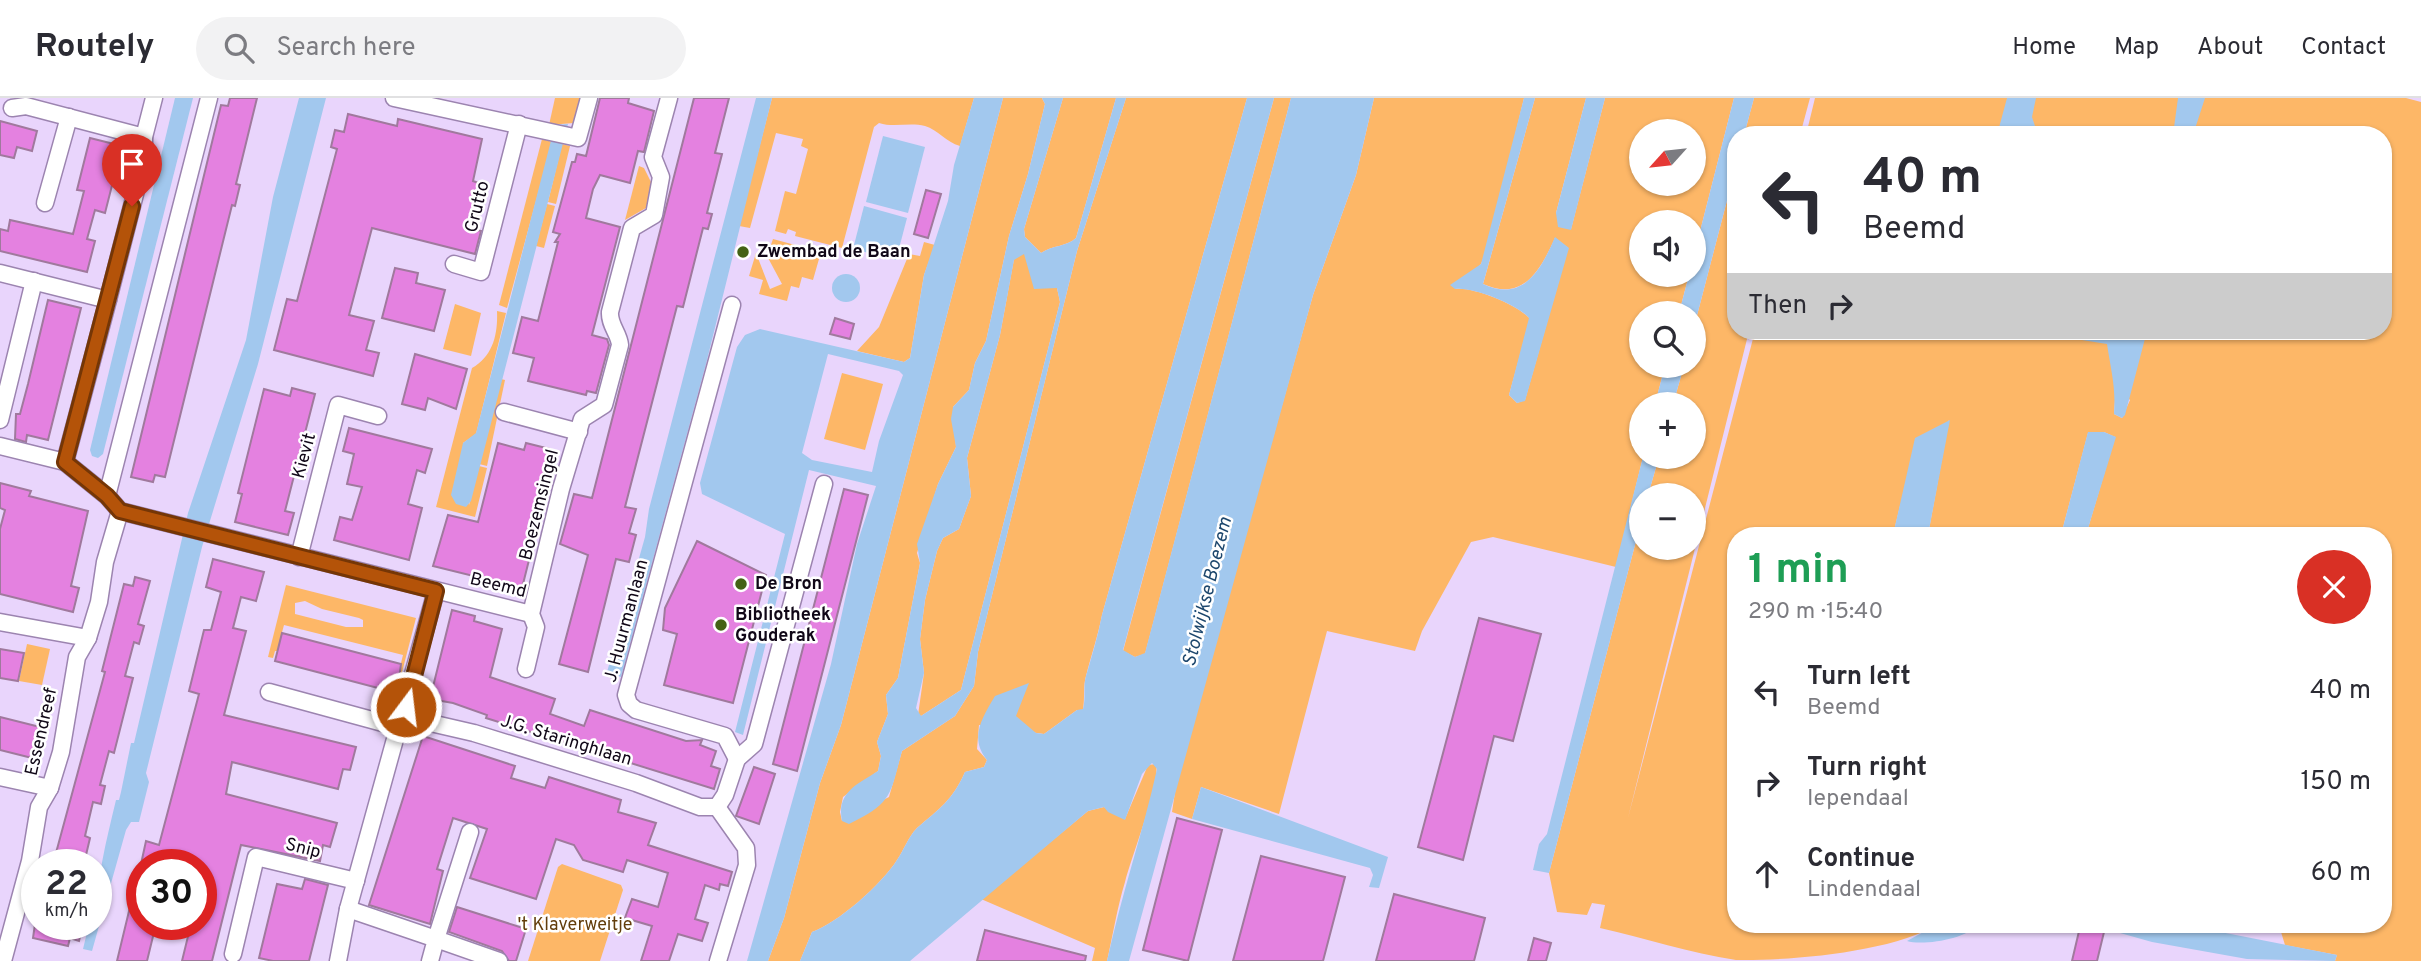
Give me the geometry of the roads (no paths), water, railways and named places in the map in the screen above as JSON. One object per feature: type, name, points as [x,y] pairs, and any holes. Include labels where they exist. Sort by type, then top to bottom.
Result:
[{"type":"street","points":[[65,462],[144,159],[144,137],[154,98]]},
{"type":"street","points":[[107,496],[209,98]]},
{"type":"street","points":[[394,98],[578,138],[589,98]]},
{"type":"street","name":"Boezemsingel","points":[[526,668],[536,627],[531,614],[561,489],[582,419],[604,405],[620,345],[620,338],[609,319],[632,228],[654,215],[656,208],[662,177],[653,157],[668,98]]},
{"type":"street","points":[[12,108],[26,106],[144,137]]},
{"type":"street","points":[[46,203],[69,117]]},
{"type":"street","name":"Grutto","points":[[454,264],[481,272],[519,124]]},
{"type":"street","points":[[0,274],[108,299]]},
{"type":"street","points":[[0,420],[34,281]]},
{"type":"street","name":"J. Huurmanlaan","points":[[732,305],[626,695],[635,710],[725,736],[737,759]]},
{"type":"street","name":"Kievit","points":[[299,557],[338,405],[379,416]]},
{"type":"street","name":"Boezemsingel","points":[[504,412],[579,432]]},
{"type":"street","points":[[0,446],[65,462],[107,496],[120,511]]},
{"type":"street","points":[[718,961],[747,864],[746,848],[717,807],[726,795],[737,759],[754,744],[824,484]]},
{"type":"street","name":"Beemd","points":[[120,511],[531,614]]},
{"type":"street","name":"Essendreef","points":[[3,961],[6,929],[30,861],[39,807],[50,788],[61,752],[77,657],[88,638],[120,511]]},
{"type":"street","points":[[338,961],[348,909],[436,591]]},
{"type":"street","points":[[0,621],[88,638]]},
{"type":"street","points":[[269,692],[383,723],[402,721]]},
{"type":"street","name":"J.G. Staringhlaan","points":[[402,721],[422,721],[482,736],[636,783],[700,807],[717,807]]},
{"type":"street","points":[[0,777],[50,788]]},
{"type":"street","points":[[430,961],[470,832]]},
{"type":"street","name":"Snip","points":[[233,954],[256,857],[356,881]]},
{"type":"street","points":[[348,909],[499,961]]},
{"type":"water","points":[[175,98],[193,98],[103,454],[98,458],[92,456],[90,450]]},
{"type":"water","points":[[299,98],[326,98],[258,364],[202,547],[146,773],[149,782],[139,822],[131,822],[126,830],[112,880],[112,849],[105,849],[116,800],[119,800],[131,743],[134,743],[188,513],[246,340],[273,197]]},
{"type":"water","points":[[756,98],[772,98],[706,364],[621,677],[607,672],[645,537],[649,509]]},
{"type":"water","points":[[974,98],[1003,98],[841,725],[820,783],[784,918],[768,961],[747,961],[831,664],[857,544],[876,486],[809,470],[743,735],[735,732],[785,534],[702,494],[700,483],[737,347],[745,335],[760,329],[904,362],[910,358],[924,275],[948,201],[954,165]],"holes":[[[828,354],[899,371],[903,375],[879,441],[872,472],[812,460],[802,453]]]},
{"type":"water","points":[[1042,98],[1063,98],[1024,229],[1025,237],[1041,253],[1076,238],[1116,98],[1126,98],[1077,251],[978,652],[974,686],[955,716],[902,751],[895,778],[882,804],[849,824],[842,821],[841,811],[845,796],[856,785],[878,771],[881,756],[877,742],[888,714],[886,695],[898,678],[920,563],[917,544],[938,484],[956,447],[951,419],[953,407],[969,390],[975,363],[986,341],[1009,236],[1045,104]],"holes":[[[1024,254],[1034,289],[1057,288],[1060,302],[961,690],[921,716],[916,708],[924,673],[920,639],[925,600],[937,551],[943,538],[959,529],[971,496],[967,458],[1000,335],[1014,260]]]},
{"type":"water","name":"Stolwijkse Boezem","points":[[1247,98],[1274,98],[1123,650],[1135,657],[1145,653],[1291,98],[1374,98],[1356,175],[1313,295],[1129,961],[1107,961],[1157,769],[1152,763],[1142,774],[1125,820],[1108,812],[1104,807],[1088,811],[910,961],[800,961],[812,932],[846,912],[870,891],[890,870],[917,828],[950,797],[965,772],[984,767],[987,760],[979,744],[979,728],[995,696],[1029,683],[1016,716],[1036,733],[1044,734],[1077,710],[1083,709],[1085,680],[1102,615]]},
{"type":"water","points":[[1524,98],[1535,98],[1483,284],[1497,289],[1520,286],[1537,271],[1555,237],[1569,248],[1525,401],[1517,403],[1509,395],[1529,318],[1495,298],[1472,290],[1455,289],[1450,285],[1481,264]]},
{"type":"water","points":[[1586,98],[1605,98],[1571,230],[1558,227],[1556,213]]},
{"type":"water","points":[[1734,98],[1754,98],[1746,126],[1727,126],[1727,200],[1706,281],[1705,210]]},
{"type":"water","points":[[2007,98],[2036,98],[2032,117],[2035,126],[1999,126]]},
{"type":"water","points":[[2178,98],[2205,98],[2196,126],[2174,126]]},
{"type":"water","points":[[568,124],[471,501],[466,507],[456,504],[451,495],[463,443],[476,433],[555,125]]},
{"type":"water","points":[[883,136],[925,147],[908,213],[866,202]]},
{"type":"water","points":[[864,206],[907,218],[896,260],[853,249]]},
{"type":"water","points":[[846,274],[856,278],[860,288],[856,298],[846,302],[836,298],[832,288],[836,278]]},
{"type":"water","points":[[1686,287],[1704,287],[1701,301],[1682,301]]},
{"type":"water","points":[[2082,340],[2145,340],[2122,418],[2114,414],[2114,387],[2107,344]]},
{"type":"water","points":[[1662,378],[1681,378],[1676,392],[1658,392]]},
{"type":"water","points":[[1950,420],[1930,527],[1895,527],[1915,438]]},
{"type":"water","points":[[2088,432],[2104,432],[2116,437],[2088,527],[2063,527]]},
{"type":"water","points":[[1640,469],[1656,469],[1651,483],[1636,483]]},
{"type":"water","points":[[1629,512],[1631,560],[1549,873],[1533,870],[1539,844],[1547,834]]},
{"type":"water","points":[[1201,787],[1388,857],[1379,888],[1369,887],[1373,875],[1370,868],[1192,819]]},
{"type":"water","points":[[1922,933],[1966,933],[1923,943],[1907,941]]},
{"type":"water","points":[[2120,933],[2226,933],[2337,955],[2335,961],[2247,959],[2152,942]]},
{"type":"water","points":[[85,940],[95,940],[92,951],[83,949]]},
{"type":"place","name":"Zwembad de Baan","points":[[743,252]]},
{"type":"place","name":"De Bron","points":[[741,584]]},
{"type":"place","name":"Bibliotheek Gouderak","points":[[721,625]]},
{"type":"park label","name":"'t Klaverweitje","points":[[575,925]]}]
